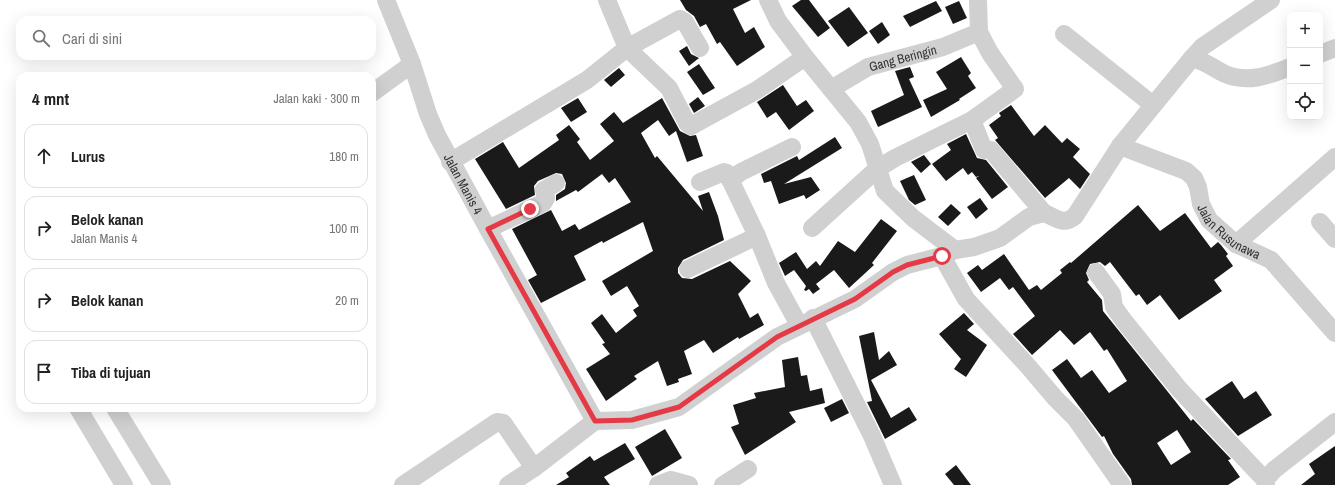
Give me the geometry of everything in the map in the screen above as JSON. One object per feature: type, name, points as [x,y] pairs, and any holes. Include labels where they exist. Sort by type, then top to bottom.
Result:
[{"type":"street","name":"Jalan Manis 4","points":[[386,0],[412,64],[428,114],[450,162],[498,224],[595,421]]},
{"type":"street","points":[[607,0],[627,48],[669,88],[687,123],[691,126],[757,90],[805,57]]},
{"type":"street","points":[[768,0],[778,21],[858,122],[870,144],[885,191],[949,253],[966,299],[1027,365],[1055,398],[1076,419],[1122,485]]},
{"type":"street","points":[[812,228],[877,169],[895,158],[972,120],[1015,89],[990,53],[978,32],[978,0]]},
{"type":"street","points":[[972,120],[987,150],[1044,213],[1058,221],[1066,222],[1075,216],[1120,146],[1152,105],[1202,47],[1270,0]]},
{"type":"street","points":[[450,162],[587,80],[627,48],[680,19],[686,22],[700,48]]},
{"type":"street","name":"Gang Beringin","points":[[831,89],[868,67],[944,46],[978,32]]},
{"type":"street","points":[[1064,34],[1152,105]]},
{"type":"street","points":[[1323,53],[1335,48]]},
{"type":"street","points":[[1192,58],[1211,64],[1234,78],[1256,79],[1287,68]]},
{"type":"street","points":[[376,90],[412,64]]},
{"type":"street","name":"Jalan Rusunawa","points":[[1120,146],[1186,170],[1194,178],[1198,187],[1201,204],[1209,220],[1236,244],[1271,260],[1335,332]]},
{"type":"street","points":[[730,180],[741,172],[792,147]]},
{"type":"street","points":[[1236,244],[1335,157]]},
{"type":"street","points":[[700,182],[724,172],[730,180],[757,236],[776,283],[806,322],[872,436],[893,485]]},
{"type":"street","points":[[498,224],[543,203],[546,198],[544,190],[556,183]]},
{"type":"street","points":[[508,485],[534,468],[595,421],[632,420],[679,407],[777,337],[855,299],[893,272],[907,265],[974,247],[1000,238],[1029,217],[1044,213]]},
{"type":"street","points":[[1320,222],[1335,239]]},
{"type":"street","points":[[688,269],[757,236]]},
{"type":"street","points":[[1096,272],[1112,294],[1114,307],[1117,313],[1179,389],[1266,483],[1274,470],[1335,422]]},
{"type":"street","points":[[80,412],[124,485]]},
{"type":"street","points":[[117,412],[162,485]]},
{"type":"street","points":[[403,485],[497,422],[503,423],[506,426],[534,468]]},
{"type":"street","points":[[723,485],[748,469]]},
{"type":"street","points":[[658,485],[671,480],[689,485]]},
{"type":"building","points":[[680,0],[751,0],[733,9],[745,33],[754,27],[765,47],[737,66],[720,42],[717,44],[706,24],[700,27],[694,16],[686,10]]},
{"type":"building","points":[[801,0],[809,0],[830,28],[818,37],[792,6]]},
{"type":"building","points":[[936,1],[942,11],[910,27],[903,16]]},
{"type":"building","points":[[959,1],[967,18],[953,24],[945,7]]},
{"type":"building","points":[[849,7],[868,33],[848,47],[828,21]]},
{"type":"building","points":[[882,22],[890,35],[878,44],[869,31]]},
{"type":"building","points":[[687,46],[691,54],[699,58],[689,66],[679,51]]},
{"type":"building","points":[[961,57],[971,73],[968,76],[976,88],[959,99],[960,100],[931,117],[923,100],[947,89],[936,72]]},
{"type":"building","points":[[699,64],[715,88],[703,95],[687,72]]},
{"type":"building","points":[[910,67],[914,77],[909,79],[922,107],[878,127],[871,111],[904,95],[895,71]]},
{"type":"building","points":[[619,68],[625,75],[611,87],[604,80]]},
{"type":"building","points":[[783,85],[797,106],[806,100],[814,111],[789,130],[776,112],[767,118],[757,102]]},
{"type":"building","points":[[698,97],[705,106],[694,113],[689,104]]},
{"type":"building","points":[[578,98],[587,112],[571,122],[561,108]]},
{"type":"building","points":[[662,98],[680,131],[690,136],[696,135],[703,156],[687,162],[676,131],[669,136],[658,120],[641,133],[655,158],[657,156],[703,211],[698,196],[709,192],[718,216],[724,240],[683,260],[678,268],[678,273],[682,278],[692,279],[730,261],[751,281],[738,294],[750,318],[758,313],[764,325],[739,339],[738,337],[713,353],[704,340],[684,351],[692,374],[678,379],[679,382],[667,386],[658,361],[634,376],[637,379],[606,401],[586,369],[610,354],[602,344],[605,343],[591,323],[602,314],[616,333],[637,316],[633,310],[639,306],[627,286],[611,296],[602,281],[653,251],[643,222],[574,256],[586,280],[541,303],[528,280],[537,275],[512,229],[551,210],[562,231],[575,224],[579,230],[631,202],[615,178],[609,183],[602,174],[578,192],[576,190],[556,201],[556,195],[565,189],[566,183],[562,174],[556,173],[538,181],[534,186],[535,195],[506,209],[475,159],[503,142],[519,168],[559,140],[556,135],[569,125],[580,139],[577,142],[590,160],[614,141],[600,124],[614,112],[623,123]]},
{"type":"building","points":[[1011,105],[1034,136],[1045,125],[1062,143],[1067,138],[1080,149],[1073,157],[1090,174],[1080,189],[1069,178],[1045,198],[995,140],[998,138],[989,125],[1001,116],[999,113]]},
{"type":"building","points":[[966,134],[977,158],[986,160],[1008,187],[992,199],[976,178],[979,176],[976,177],[972,172],[968,175],[963,168],[946,181],[932,164],[951,150],[947,144]]},
{"type":"building","points":[[835,137],[842,148],[784,184],[811,177],[820,190],[806,199],[804,195],[779,204],[771,181],[764,183],[761,174],[797,156],[799,160]]},
{"type":"building","points":[[924,155],[931,164],[921,173],[911,162]]},
{"type":"building","points":[[914,175],[926,200],[915,205],[909,200],[900,181]]},
{"type":"building","points":[[980,198],[988,209],[976,219],[967,207]]},
{"type":"building","points":[[951,204],[961,213],[948,226],[938,217]]},
{"type":"building","points":[[1138,205],[1160,231],[1185,213],[1211,248],[1218,242],[1221,245],[1228,254],[1226,256],[1233,266],[1214,280],[1222,291],[1179,320],[1160,295],[1147,305],[1139,294],[1136,296],[1110,262],[1105,266],[1100,262],[1090,264],[1086,273],[1089,280],[1087,282],[1102,300],[1103,311],[1191,421],[1193,419],[1231,459],[1228,460],[1240,477],[1228,485],[1132,485],[1131,479],[1113,454],[1104,436],[1102,437],[1052,370],[1067,359],[1081,378],[1092,370],[1109,393],[1127,381],[1107,349],[1104,351],[1090,332],[1074,345],[1060,330],[1032,355],[1013,334],[1035,316],[1013,287],[1009,290],[1000,278],[981,292],[967,273],[978,265],[982,270],[1004,254],[1029,290],[1037,285],[1041,290],[1062,273],[1060,270],[1070,262],[1071,263]],"holes":[[[1177,430],[1191,452],[1171,465],[1157,443]]]},
{"type":"building","points":[[881,219],[897,231],[872,263],[874,265],[849,288],[834,270],[816,284],[820,289],[813,294],[809,289],[806,291],[804,290],[806,286],[794,270],[785,276],[779,263],[796,252],[807,269],[816,261],[820,266],[838,241],[855,252]]},
{"type":"building","points":[[964,313],[974,324],[967,330],[987,345],[966,377],[954,369],[961,359],[939,334]]},
{"type":"building","points":[[874,332],[879,360],[889,351],[897,365],[871,380],[891,418],[909,407],[917,420],[885,439],[867,402],[872,401],[859,336]]},
{"type":"building","points":[[798,357],[801,376],[807,375],[810,391],[822,388],[825,403],[789,412],[796,422],[745,455],[731,427],[739,424],[733,405],[756,398],[754,393],[785,387],[782,360]]},
{"type":"building","points":[[1232,381],[1244,399],[1256,391],[1272,415],[1238,436],[1205,399]]},
{"type":"building","points":[[842,399],[849,413],[831,422],[824,408]]},
{"type":"building","points":[[665,429],[682,458],[652,476],[635,447]]},
{"type":"building","points":[[625,443],[635,459],[604,477],[610,485],[556,485],[569,477],[566,473],[590,456],[594,461]]},
{"type":"building","points":[[1335,446],[1335,485],[1301,485],[1315,474],[1309,464]]},
{"type":"building","points":[[956,465],[971,485],[954,485],[945,474]]},
{"type":"route","points":[[530,209],[488,229],[595,421],[632,420],[679,407],[777,337],[813,318],[855,299],[893,272],[907,265],[942,256]]}]
